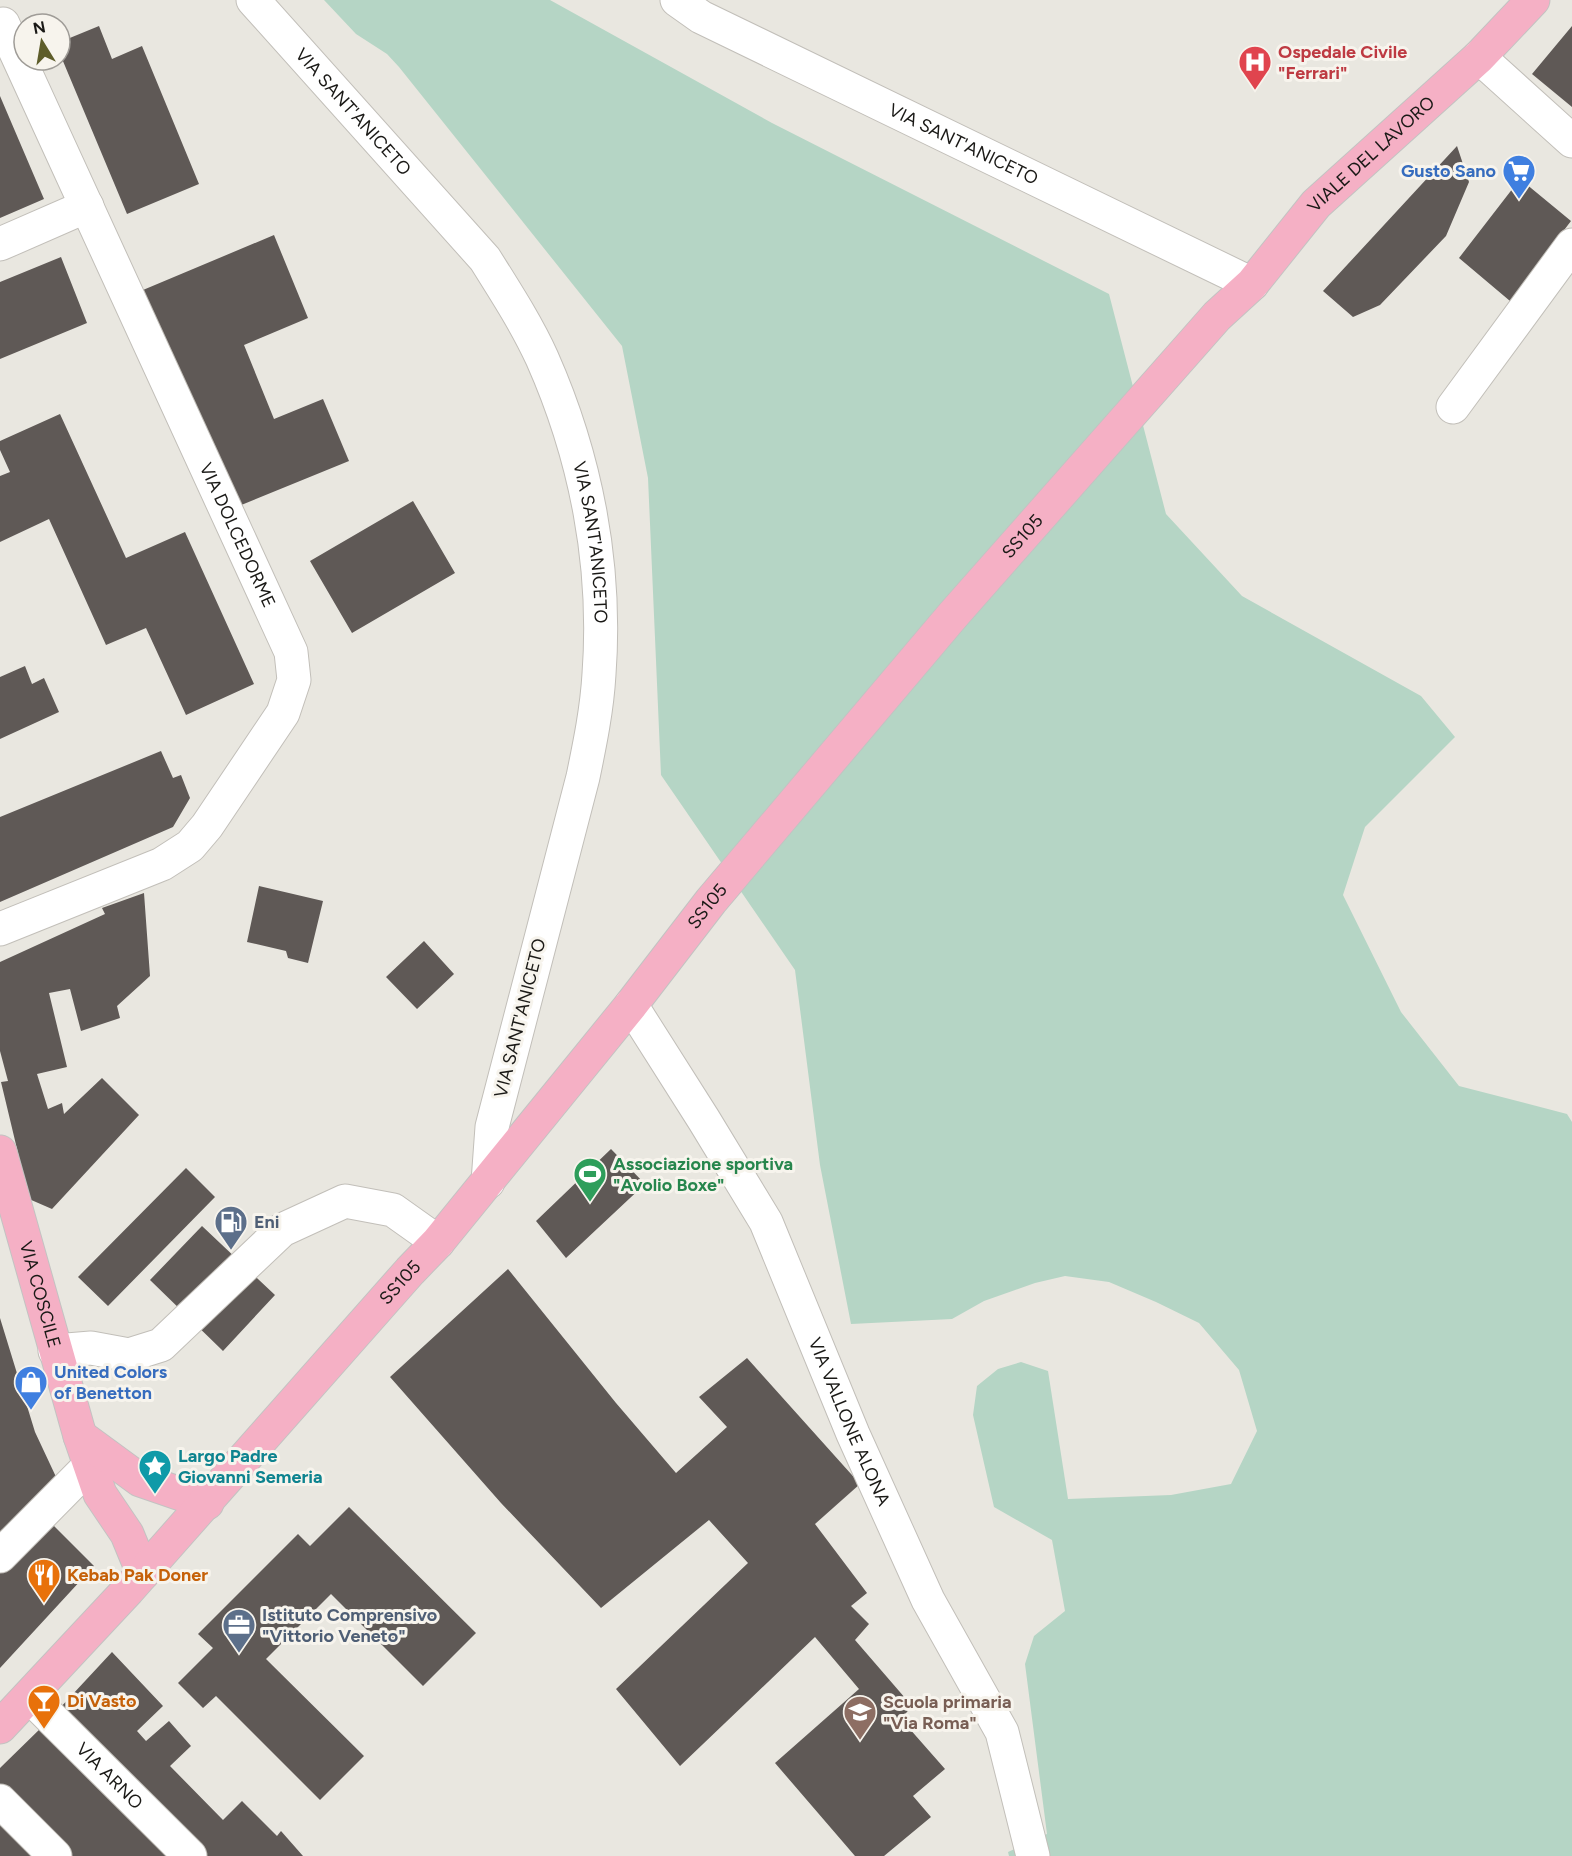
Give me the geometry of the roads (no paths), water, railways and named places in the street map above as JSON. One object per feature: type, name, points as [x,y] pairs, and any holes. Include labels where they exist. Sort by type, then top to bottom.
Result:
[{"type":"main road","name":"VIALE DEL LAVORO","points":[[1217,316],[1252,284],[1316,204],[1479,57],[1533,0]]},
{"type":"main road","name":"SS105","points":[[0,1728],[207,1503],[288,1408],[438,1242],[489,1182],[711,902],[953,615],[1217,316]]},
{"type":"main road","name":"VIA COSCILE","points":[[0,1152],[85,1451],[100,1494],[127,1534],[143,1573]]},
{"type":"main road","points":[[85,1451],[140,1480],[207,1503]]},
{"type":"street","name":"VIA SANT'ANICETO","points":[[253,0],[485,259],[515,306],[541,356],[580,462],[592,517],[601,621],[600,674],[594,726],[583,777],[492,1127],[489,1182]]},
{"type":"street","name":"VIA SANT'ANICETO","points":[[677,0],[701,17],[1252,284]]},
{"type":"street","name":"VIA DOLCEDORME","points":[[0,929],[162,864],[190,846],[207,826],[284,713],[294,680],[291,652],[2,25]]},
{"type":"street","points":[[1479,57],[1572,141]]},
{"type":"street","points":[[0,244],[87,206]]},
{"type":"street","points":[[1453,407],[1572,245]]},
{"type":"street","name":"VIA VALLONE ALONA","points":[[631,1005],[766,1222],[853,1434],[928,1600],[1002,1732],[1033,1856]]},
{"type":"street","points":[[56,1351],[91,1348],[129,1355],[161,1345],[282,1230],[345,1201],[393,1210],[438,1242]]},
{"type":"street","points":[[0,1556],[85,1451]]},
{"type":"street","name":"VIA ARNO","points":[[30,1697],[190,1856]]},
{"type":"street","points":[[0,1801],[55,1856]]},
{"type":"place","name":"Ospedale Civile \"Ferrari\"","points":[[1255,91]]},
{"type":"place","name":"Gusto Sano","points":[[1519,200]]},
{"type":"place","name":"Associazione sportiva \"Avolio Boxe\"","points":[[590,1203]]},
{"type":"place","name":"Eni","points":[[231,1251]]},
{"type":"place","name":"United Colors of Benetton","points":[[31,1411]]},
{"type":"place","name":"Largo Padre Giovanni Semeria","points":[[155,1495]]},
{"type":"place","name":"Kebab Pak Doner","points":[[44,1604]]},
{"type":"place","name":"Istituto Comprensivo \"Vittorio Veneto\"","points":[[239,1654]]},
{"type":"place","name":"Di Vasto","points":[[44,1730]]},
{"type":"place","name":"Scuola primaria \"Via Roma\"","points":[[860,1741]]}]
